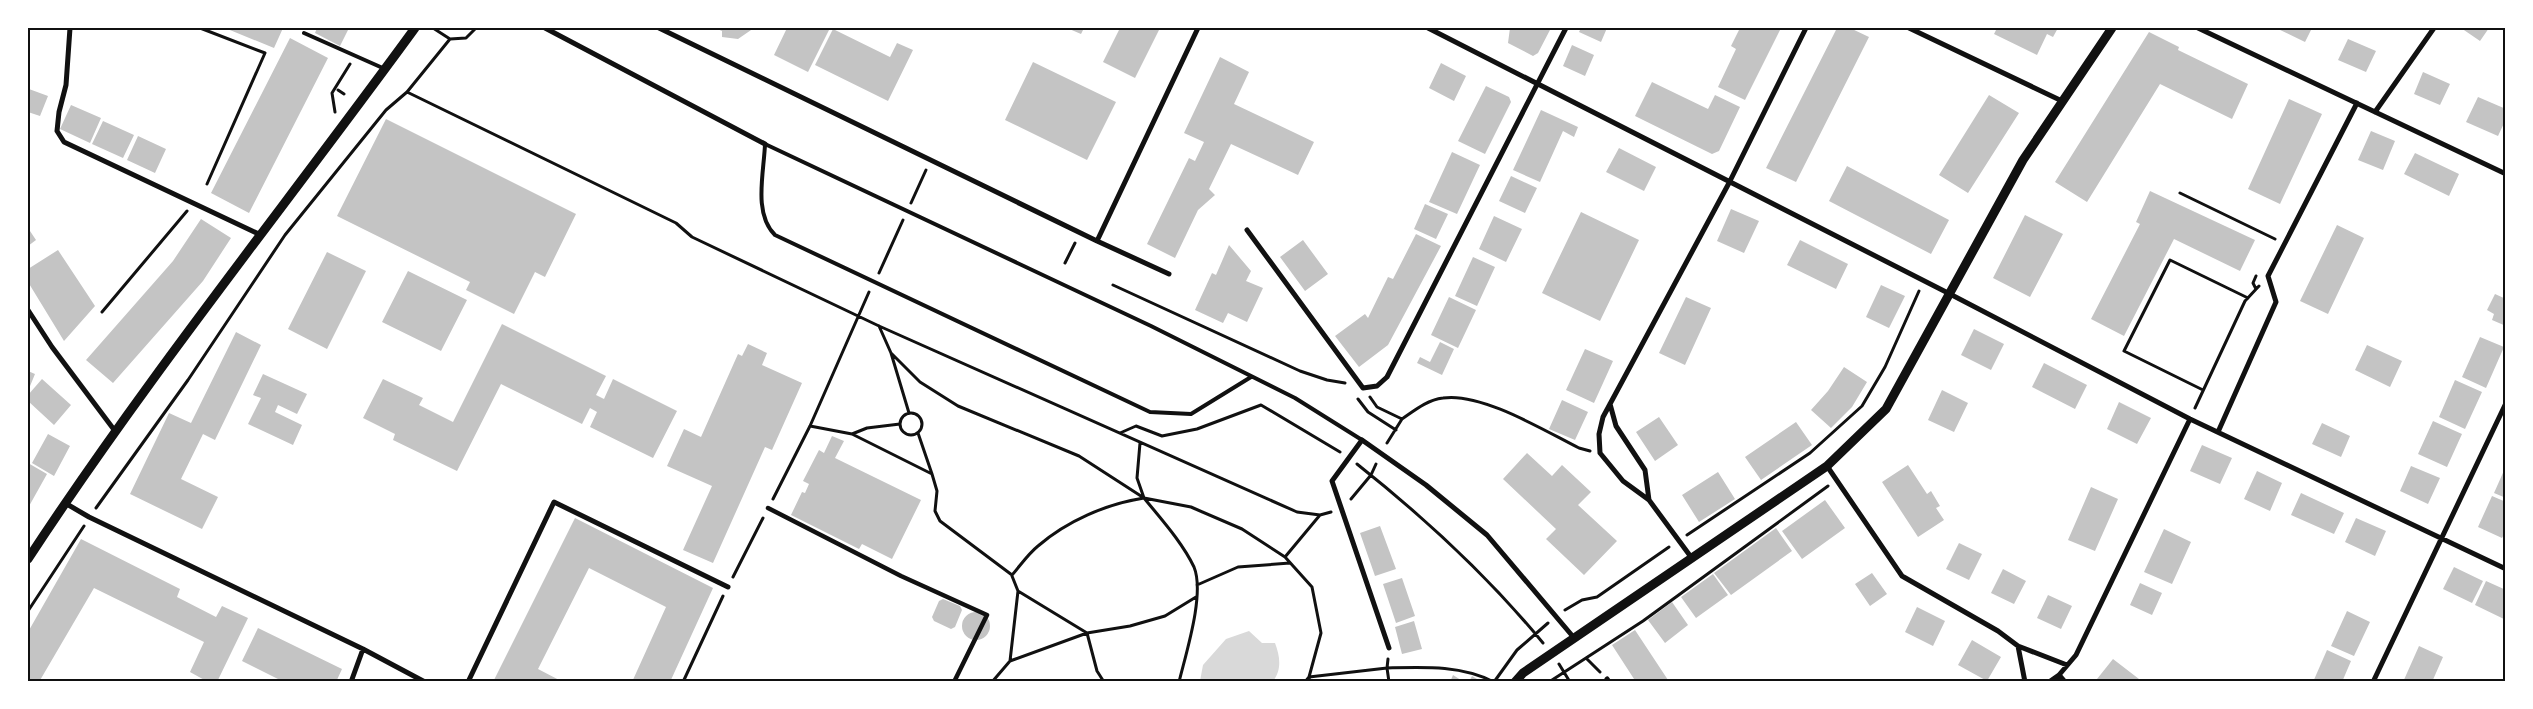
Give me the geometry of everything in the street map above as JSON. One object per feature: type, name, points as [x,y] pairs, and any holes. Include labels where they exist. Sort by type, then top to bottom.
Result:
[{"type":"street","points":[[70,28],[66,85],[59,112],[57,130],[64,142],[261,235]]},
{"type":"street","points":[[28,559],[115,431],[339,133],[415,28]]},
{"type":"street","points":[[545,28],[765,144]]},
{"type":"street","points":[[659,28],[1080,233],[1169,274]]},
{"type":"street","points":[[1097,241],[1198,28]]},
{"type":"street","points":[[1428,28],[1948,293],[2190,419],[2506,569]]},
{"type":"street","points":[[1247,230],[1363,388],[1377,386],[1387,377],[1566,28]]},
{"type":"street","points":[[1691,558],[1649,500],[1624,481],[1600,453],[1599,434],[1603,417],[1729,183],[1806,28]]},
{"type":"street","points":[[1909,28],[2062,102]]},
{"type":"street","points":[[1515,682],[1523,673],[1551,653],[1575,639],[1827,466],[1886,409],[1948,293],[2023,160],[2112,28]]},
{"type":"street","points":[[2198,28],[2506,174]]},
{"type":"street","points":[[2375,112],[2434,28]]},
{"type":"street","points":[[2218,432],[2276,302],[2268,276],[2357,103]]},
{"type":"street","points":[[28,310],[29,318],[115,431]]},
{"type":"street","points":[[2373,682],[2506,403]]},
{"type":"street","points":[[1610,404],[1616,426],[1645,470],[1649,500]]},
{"type":"street","points":[[2049,682],[2059,675],[2076,655],[2190,419]]},
{"type":"street","points":[[1389,648],[1332,481],[1362,440],[1426,485],[1487,535],[1557,615],[1575,639]]},
{"type":"street","points":[[1827,466],[1902,576],[1998,631],[2018,646],[2067,665]]},
{"type":"street","points":[[468,682],[554,502],[728,586]]},
{"type":"street","points":[[65,503],[89,517],[363,649],[424,682]]},
{"type":"street","points":[[768,508],[901,576],[987,615],[954,682]]},
{"type":"street","points":[[2018,646],[2025,682]]},
{"type":"street","points":[[351,682],[363,649]]},
{"type":"street","points":[[2059,675],[2065,682]]},
{"type":"lane","points":[[304,33],[385,69]]},
{"type":"lane","points":[[1251,377],[1191,414],[1150,412],[775,235],[768,228],[763,216],[765,144],[1151,326],[1295,398],[1362,440]]},
{"type":"path","points":[[200,28],[266,53],[207,184]]},
{"type":"path","points":[[433,28],[450,39],[466,38],[476,28]]},
{"type":"path","points":[[28,611],[89,517],[188,380],[286,235],[386,110],[408,92],[450,39]]},
{"type":"path","points":[[339,133],[332,93],[349,64],[363,59]]},
{"type":"path","points":[[338,90],[344,94]]},
{"type":"path","points":[[408,92],[676,223],[692,237],[879,326],[1297,512],[1320,515],[1342,508],[1371,475],[1402,419],[1422,404],[1443,397],[1476,400],[1579,448],[1600,453]]},
{"type":"path","points":[[2180,193],[2275,239],[2270,248]]},
{"type":"path","points":[[102,312],[194,203]]},
{"type":"path","points":[[1065,263],[1080,233]]},
{"type":"path","points":[[2203,390],[2124,351],[2170,260],[2248,298]]},
{"type":"path","points":[[2256,289],[2253,283],[2257,274]]},
{"type":"path","points":[[2190,419],[2248,298],[2268,276]]},
{"type":"path","points":[[683,682],[728,586],[810,426],[874,282]]},
{"type":"path","points":[[1305,682],[1309,679],[1387,668],[1440,667],[1481,675],[1494,682],[1516,650],[1557,615],[1582,600],[1597,597],[1810,453],[1862,406],[1885,368],[1924,282]]},
{"type":"path","points":[[1112,284],[1300,371],[1327,380],[1345,383],[1351,390]]},
{"type":"path","points":[[879,326],[891,353],[909,413]]},
{"type":"path","points":[[891,353],[920,382],[958,406],[1079,456],[1144,498]]},
{"type":"path","points":[[1363,388],[1377,407],[1402,419]]},
{"type":"path","points":[[1356,397],[1368,412],[1396,430]]},
{"type":"path","points":[[1261,405],[1350,458],[1469,560],[1536,634],[1570,682]]},
{"type":"path","points":[[909,413],[915,413],[922,420],[921,430],[918,433],[906,434],[900,424],[901,418],[909,413]]},
{"type":"path","points":[[852,434],[867,428],[900,424]]},
{"type":"path","points":[[810,426],[852,434],[932,474]]},
{"type":"path","points":[[918,433],[937,491],[935,511],[940,521],[1012,575],[1018,591],[1010,661]]},
{"type":"path","points":[[1140,443],[1137,478],[1144,498],[1172,534],[1194,568],[1197,585],[1193,626],[1179,682]]},
{"type":"path","points":[[1549,682],[1642,621],[1837,480]]},
{"type":"path","points":[[1012,575],[1038,546],[1082,517],[1121,501],[1144,498],[1191,507],[1242,529],[1285,558],[1312,588],[1321,633],[1309,679]]},
{"type":"path","points":[[1285,558],[1320,515]]},
{"type":"path","points":[[1197,585],[1238,567],[1290,563]]},
{"type":"path","points":[[1018,591],[1087,633],[1097,671],[1104,682]]},
{"type":"path","points":[[992,682],[1010,661],[1087,633],[1130,626],[1165,616],[1196,596]]},
{"type":"path","points":[[1389,648],[1387,668],[1389,682]]},
{"type":"path","points":[[1586,658],[1608,680]]},
{"type":"shaded area","points":[[1249,631],[1262,643],[1275,643],[1279,668],[1273,681],[1200,681],[1203,665],[1226,639]]},
{"type":"building","points":[[225,28],[283,28],[274,48]]},
{"type":"building","points":[[317,28],[349,28],[340,46],[315,33]]},
{"type":"building","points":[[715,28],[754,28],[738,39],[722,37],[722,31]]},
{"type":"building","points":[[787,28],[830,28],[808,72],[774,55]]},
{"type":"building","points":[[1067,28],[1084,28],[1081,34]]},
{"type":"building","points":[[1120,28],[1160,28],[1135,78],[1103,62]]},
{"type":"building","points":[[1510,28],[1551,28],[1538,53],[1533,56],[1508,43]]},
{"type":"building","points":[[1581,28],[1607,28],[1601,42],[1579,32]]},
{"type":"building","points":[[1740,28],[1781,28],[1745,100],[1718,87],[1736,49],[1731,46]]},
{"type":"building","points":[[1837,28],[1850,28],[1869,37],[1796,182],[1766,168]]},
{"type":"building","points":[[1997,28],[2058,28],[2053,37],[2047,34],[2037,55],[1994,34]]},
{"type":"building","points":[[2276,28],[2312,28],[2305,42]]},
{"type":"building","points":[[2461,28],[2489,28],[2480,41]]},
{"type":"building","points":[[833,29],[890,57],[897,43],[913,50],[888,101],[815,65]]},
{"type":"building","points":[[2149,32],[2179,47],[2178,50],[2248,84],[2232,119],[2160,84],[2087,202],[2055,182]]},
{"type":"building","points":[[290,38],[328,58],[249,213],[211,193]]},
{"type":"building","points":[[2348,39],[2376,51],[2366,72],[2338,60]]},
{"type":"building","points":[[1572,45],[1594,55],[1585,76],[1563,66]]},
{"type":"building","points":[[1220,57],[1249,72],[1234,104],[1314,142],[1298,175],[1231,144],[1209,189],[1215,195],[1198,210],[1175,258],[1147,244],[1189,158],[1195,161],[1204,142],[1184,133]]},
{"type":"building","points":[[1033,62],[1116,102],[1087,160],[1005,120]]},
{"type":"building","points":[[1441,63],[1466,76],[1454,101],[1429,88]]},
{"type":"building","points":[[2423,72],[2450,84],[2440,105],[2414,94]]},
{"type":"building","points":[[1652,82],[1708,109],[1715,95],[1740,107],[1719,151],[1712,154],[1635,116]]},
{"type":"building","points":[[1486,86],[1509,97],[1511,102],[1485,154],[1458,141]]},
{"type":"building","points":[[29,89],[48,96],[40,116],[28,112]]},
{"type":"building","points":[[1989,95],[2019,113],[1968,193],[1939,175]]},
{"type":"building","points":[[2478,97],[2506,109],[2506,119],[2498,136],[2466,122]]},
{"type":"building","points":[[2289,99],[2322,114],[2280,204],[2248,189]]},
{"type":"building","points":[[71,105],[101,118],[90,143],[60,129]]},
{"type":"building","points":[[1541,110],[1578,127],[1574,137],[1563,131],[1540,182],[1513,170]]},
{"type":"building","points":[[386,119],[576,214],[545,277],[535,272],[514,314],[466,290],[470,282],[337,216]]},
{"type":"building","points":[[103,121],[134,135],[123,158],[92,144]]},
{"type":"building","points":[[2371,131],[2395,141],[2383,170],[2358,160]]},
{"type":"building","points":[[138,136],[166,149],[155,173],[127,160]]},
{"type":"building","points":[[1619,148],[1656,167],[1644,191],[1606,172]]},
{"type":"building","points":[[1452,152],[1480,165],[1457,214],[1429,202]]},
{"type":"building","points":[[2415,153],[2459,174],[2449,196],[2404,174]]},
{"type":"building","points":[[1847,166],[1949,220],[1931,254],[1829,201]]},
{"type":"building","points":[[1511,176],[1537,188],[1525,213],[1499,201]]},
{"type":"building","points":[[2150,191],[2255,240],[2240,271],[2174,239],[2124,336],[2091,319],[2140,224],[2136,222]]},
{"type":"building","points":[[1425,204],[1448,214],[1436,239],[1414,229]]},
{"type":"building","points":[[1731,209],[1759,221],[1744,253],[1717,241]]},
{"type":"building","points":[[1581,212],[1639,240],[1600,321],[1542,293]]},
{"type":"building","points":[[2025,215],[2063,234],[2030,297],[1993,278]]},
{"type":"building","points":[[1494,216],[1522,229],[1506,262],[1479,249]]},
{"type":"building","points":[[201,219],[231,238],[203,281],[113,383],[86,360],[173,261]]},
{"type":"building","points":[[2337,225],[2364,238],[2328,314],[2300,301]]},
{"type":"building","points":[[28,228],[36,240],[28,246]]},
{"type":"building","points":[[1416,234],[1441,246],[1388,345],[1359,367],[1335,336],[1365,314],[1368,318],[1388,277],[1393,279]]},
{"type":"building","points":[[1303,240],[1328,274],[1305,291],[1280,257]]},
{"type":"building","points":[[1800,240],[1848,264],[1836,289],[1787,265]]},
{"type":"building","points":[[1229,245],[1251,271],[1246,281],[1263,288],[1247,322],[1228,313],[1223,323],[1195,310],[1212,273],[1216,275]]},
{"type":"building","points":[[58,250],[95,306],[64,341],[28,282],[28,269]]},
{"type":"building","points":[[327,252],[366,271],[327,349],[288,329]]},
{"type":"building","points":[[1473,257],[1495,267],[1477,306],[1455,296]]},
{"type":"building","points":[[408,271],[467,300],[441,351],[382,322]]},
{"type":"building","points":[[1881,285],[1905,296],[1889,328],[1866,317]]},
{"type":"building","points":[[2495,294],[2506,299],[2506,326],[2492,320],[2494,314],[2487,310]]},
{"type":"building","points":[[1449,297],[1476,310],[1458,348],[1431,335]]},
{"type":"building","points":[[1686,297],[1711,308],[1685,365],[1659,353]]},
{"type":"building","points":[[502,324],[606,376],[596,395],[604,399],[613,379],[677,411],[653,458],[590,427],[597,412],[590,408],[582,424],[501,384],[457,471],[393,440],[395,434],[363,418],[383,379],[423,398],[419,405],[453,422]]},
{"type":"building","points":[[1974,329],[2004,344],[1991,370],[1961,355]]},
{"type":"building","points":[[236,332],[261,345],[215,440],[203,434],[181,479],[218,497],[202,529],[130,494],[169,413],[191,423]]},
{"type":"building","points":[[2480,337],[2504,347],[2486,388],[2462,377]]},
{"type":"building","points":[[1440,342],[1454,349],[1442,375],[1417,363],[1420,357],[1430,362]]},
{"type":"building","points":[[748,344],[767,353],[762,365],[802,383],[772,450],[765,447],[713,563],[683,550],[712,486],[667,466],[684,429],[701,437],[738,354],[742,356]]},
{"type":"building","points":[[2367,345],[2402,361],[2390,387],[2355,370]]},
{"type":"building","points":[[1585,349],[1613,361],[1594,403],[1566,390]]},
{"type":"building","points":[[2044,363],[2087,385],[2075,409],[2032,387]]},
{"type":"building","points":[[1844,367],[1867,382],[1852,407],[1831,428],[1811,410],[1828,391]]},
{"type":"building","points":[[28,371],[35,374],[28,391]]},
{"type":"building","points":[[263,374],[307,394],[297,414],[278,405],[275,412],[302,425],[293,445],[248,424],[261,398],[253,395]]},
{"type":"building","points":[[42,379],[71,405],[54,425],[28,401],[28,395]]},
{"type":"building","points":[[2455,380],[2482,392],[2465,429],[2439,417]]},
{"type":"building","points":[[1942,390],[1968,403],[1954,432],[1928,420]]},
{"type":"building","points":[[1562,400],[1588,412],[1575,440],[1549,429]]},
{"type":"building","points":[[2119,402],[2151,418],[2137,444],[2107,429]]},
{"type":"building","points":[[1659,417],[1678,445],[1655,461],[1636,432]]},
{"type":"building","points":[[2433,421],[2462,434],[2447,467],[2418,454]]},
{"type":"building","points":[[1796,422],[1812,445],[1761,480],[1745,457]]},
{"type":"building","points":[[2322,423],[2350,436],[2341,457],[2312,444]]},
{"type":"building","points":[[48,434],[70,446],[54,476],[32,463]]},
{"type":"building","points":[[832,436],[844,441],[835,458],[921,500],[892,559],[862,544],[859,549],[791,515],[802,492],[805,493],[809,484],[803,481],[819,450],[824,453]]},
{"type":"building","points":[[2202,445],[2232,458],[2220,484],[2190,471]]},
{"type":"building","points":[[1527,453],[1552,476],[1562,465],[1591,492],[1578,505],[1617,541],[1584,575],[1546,539],[1556,529],[1503,479]]},
{"type":"building","points":[[28,463],[47,474],[28,508]]},
{"type":"building","points":[[1908,465],[1927,494],[1931,491],[1940,506],[1936,508],[1944,520],[1918,537],[1882,482]]},
{"type":"building","points":[[2411,466],[2440,478],[2428,504],[2400,491]]},
{"type":"building","points":[[2506,466],[2506,498],[2494,493]]},
{"type":"building","points":[[2257,471],[2282,483],[2270,511],[2244,499]]},
{"type":"building","points":[[1718,472],[1735,499],[1699,522],[1682,495]]},
{"type":"building","points":[[2091,487],[2118,499],[2095,551],[2068,540]]},
{"type":"building","points":[[2301,493],[2344,513],[2334,534],[2291,515]]},
{"type":"building","points":[[2492,496],[2506,502],[2506,531],[2502,538],[2478,527]]},
{"type":"building","points":[[1825,500],[1845,528],[1802,559],[1782,531]]},
{"type":"building","points":[[575,518],[713,588],[670,682],[632,682],[666,607],[589,568],[538,669],[563,682],[493,682]]},
{"type":"building","points":[[2356,518],[2386,531],[2375,556],[2345,542]]},
{"type":"building","points":[[1380,526],[1396,569],[1375,576],[1360,533]]},
{"type":"building","points":[[1776,528],[1792,551],[1731,595],[1714,573]]},
{"type":"building","points":[[2164,529],[2191,542],[2172,584],[2144,572]]},
{"type":"building","points":[[81,539],[180,589],[177,597],[216,617],[222,606],[248,618],[217,682],[208,682],[190,672],[204,642],[94,588],[39,682],[28,682],[28,632]]},
{"type":"building","points":[[1959,543],[1982,554],[1969,580],[1946,569]]},
{"type":"building","points":[[2454,567],[2483,581],[2472,603],[2443,589]]},
{"type":"building","points":[[2003,569],[2026,581],[2014,604],[1991,593]]},
{"type":"building","points":[[1872,573],[1887,594],[1870,606],[1855,584]]},
{"type":"building","points":[[1713,574],[1728,595],[1696,618],[1681,597]]},
{"type":"building","points":[[1402,578],[1415,616],[1396,623],[1383,584]]},
{"type":"building","points":[[2486,581],[2506,590],[2506,620],[2475,605]]},
{"type":"building","points":[[2140,583],[2162,593],[2152,615],[2130,605]]},
{"type":"building","points":[[2048,595],[2072,606],[2061,629],[2037,618]]},
{"type":"building","points":[[943,599],[960,606],[962,610],[955,627],[951,629],[934,621],[932,617],[939,601]]},
{"type":"building","points":[[1672,602],[1688,625],[1665,643],[1648,620]]},
{"type":"building","points":[[1917,607],[1945,621],[1933,646],[1905,632]]},
{"type":"building","points":[[2347,611],[2370,622],[2354,656],[2331,646]]},
{"type":"building","points":[[976,612],[986,616],[990,626],[986,636],[976,640],[966,636],[962,626],[966,616]]},
{"type":"building","points":[[1414,621],[1422,649],[1402,654],[1395,627]]},
{"type":"building","points":[[258,628],[342,669],[336,682],[284,682],[242,661]]},
{"type":"building","points":[[1635,630],[1668,680],[1666,682],[1636,682],[1612,645]]},
{"type":"building","points":[[1972,640],[2001,657],[1987,681],[1958,665]]},
{"type":"building","points":[[2419,646],[2443,657],[2432,682],[2403,682]]},
{"type":"building","points":[[2327,650],[2351,661],[2342,682],[2313,682]]},
{"type":"building","points":[[2113,659],[2139,679],[2137,682],[2100,682],[2097,679]]},
{"type":"building","points":[[1453,675],[1464,682],[1450,682]]},
{"type":"building","points":[[1472,676],[1482,682],[1469,682]]}]
